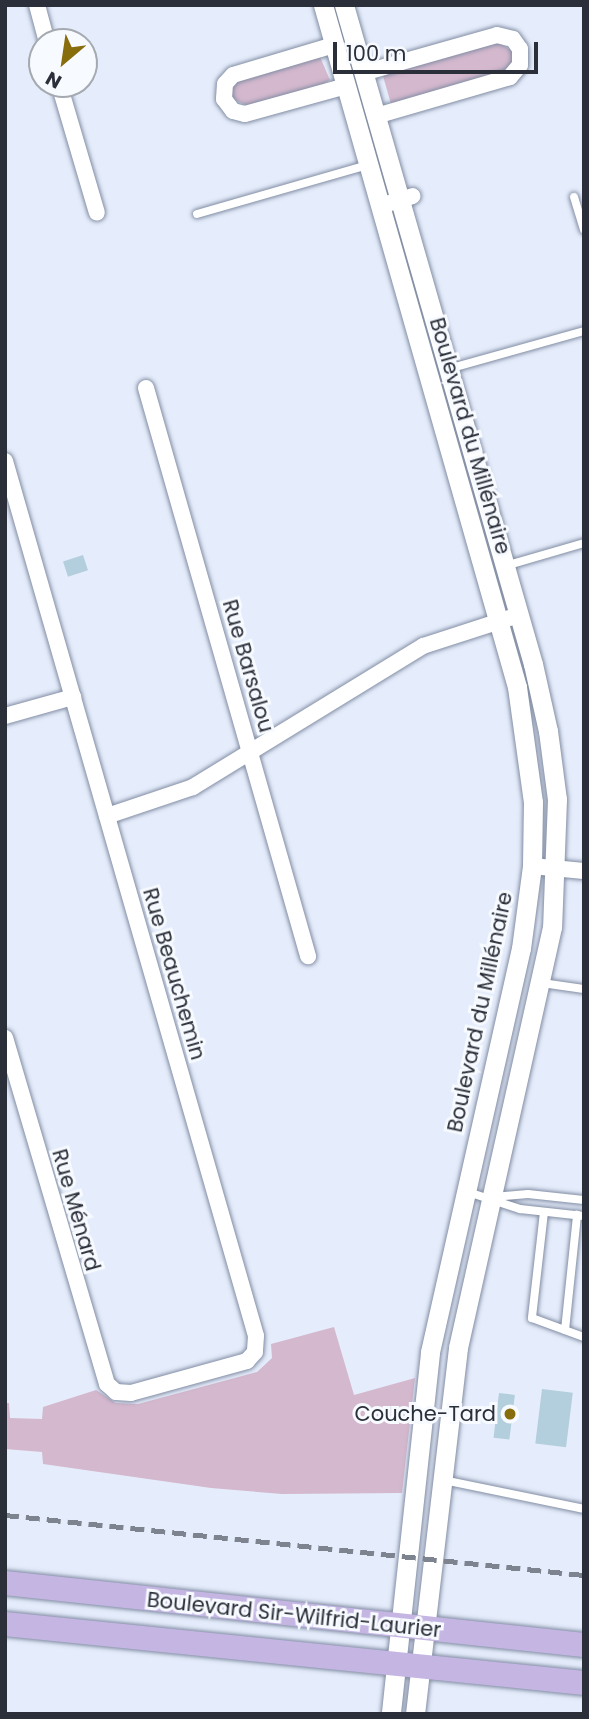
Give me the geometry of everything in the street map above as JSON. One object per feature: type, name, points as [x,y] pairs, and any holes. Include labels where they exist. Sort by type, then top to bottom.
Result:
[{"type":"main road","name":"Boulevard Sir-Wilfrid-Laurier","points":[[5,1583],[427,1630],[584,1644]]},
{"type":"main road","name":"Boulevard Sir-Wilfrid-Laurier","points":[[5,1624],[584,1683]]},
{"type":"street","points":[[37,5],[43,28]]},
{"type":"street","name":"Boulevard du Millénaire","points":[[323,5],[499,621],[529,753],[532,866],[521,948],[464,1191],[430,1353],[391,1714]]},
{"type":"street","name":"Boulevard du Millénaire","points":[[344,5],[376,116],[406,198],[448,369],[519,615],[553,756],[558,869],[542,983],[491,1197],[456,1360],[427,1630],[415,1714]]},
{"type":"street","points":[[363,74],[497,35],[513,39],[520,49],[520,65],[510,78],[376,116]]},
{"type":"street","points":[[334,45],[233,75],[225,84],[224,99],[230,109],[245,114],[346,86]]},
{"type":"street","points":[[63,98],[97,214]]},
{"type":"street","points":[[380,206],[406,198]]},
{"type":"street","name":"Rue Barsalou","points":[[146,388],[308,956]]},
{"type":"street","name":"Rue Beauchemin","points":[[5,461],[257,1340],[253,1355],[240,1365],[131,1393],[112,1390]]},
{"type":"street","points":[[107,816],[175,795],[423,646],[519,615]]},
{"type":"street","points":[[5,716],[73,697]]},
{"type":"street","points":[[532,866],[584,871]]},
{"type":"street","name":"Rue Ménard","points":[[5,1038],[102,1373],[112,1390]]},
{"type":"lane","points":[[197,214],[368,165]]},
{"type":"lane","points":[[574,197],[584,229]]},
{"type":"lane","points":[[448,369],[584,331]]},
{"type":"lane","points":[[505,566],[584,543]]},
{"type":"lane","points":[[542,983],[584,989]]},
{"type":"lane","points":[[464,1191],[491,1197],[520,1209],[580,1215],[565,1330]]},
{"type":"lane","points":[[491,1197],[528,1194],[584,1200]]},
{"type":"lane","points":[[544,1212],[532,1318],[584,1337]]},
{"type":"lane","points":[[442,1480],[584,1509]]},
{"type":"shaded area","points":[[498,42],[512,51],[513,60],[507,71],[391,104],[383,76],[387,73]]},
{"type":"shaded area","points":[[320,57],[330,80],[324,84],[248,106],[231,98],[231,88],[238,80]]},
{"type":"shaded area","points":[[334,1327],[354,1395],[415,1378],[402,1493],[282,1494],[211,1488],[43,1464],[42,1452],[5,1449],[5,1403],[9,1403],[10,1418],[42,1419],[43,1407],[96,1390],[116,1403],[138,1404],[257,1372],[272,1358],[271,1344]]},
{"type":"building","points":[[83,555],[88,570],[68,577],[63,561]]},
{"type":"building","points":[[542,1389],[573,1393],[566,1447],[535,1444]]},
{"type":"building","points":[[499,1393],[515,1395],[509,1440],[494,1438]]},
{"type":"railway","points":[[5,1515],[584,1575]]},
{"type":"place","name":"Couche-Tard","points":[[510,1414]]}]
